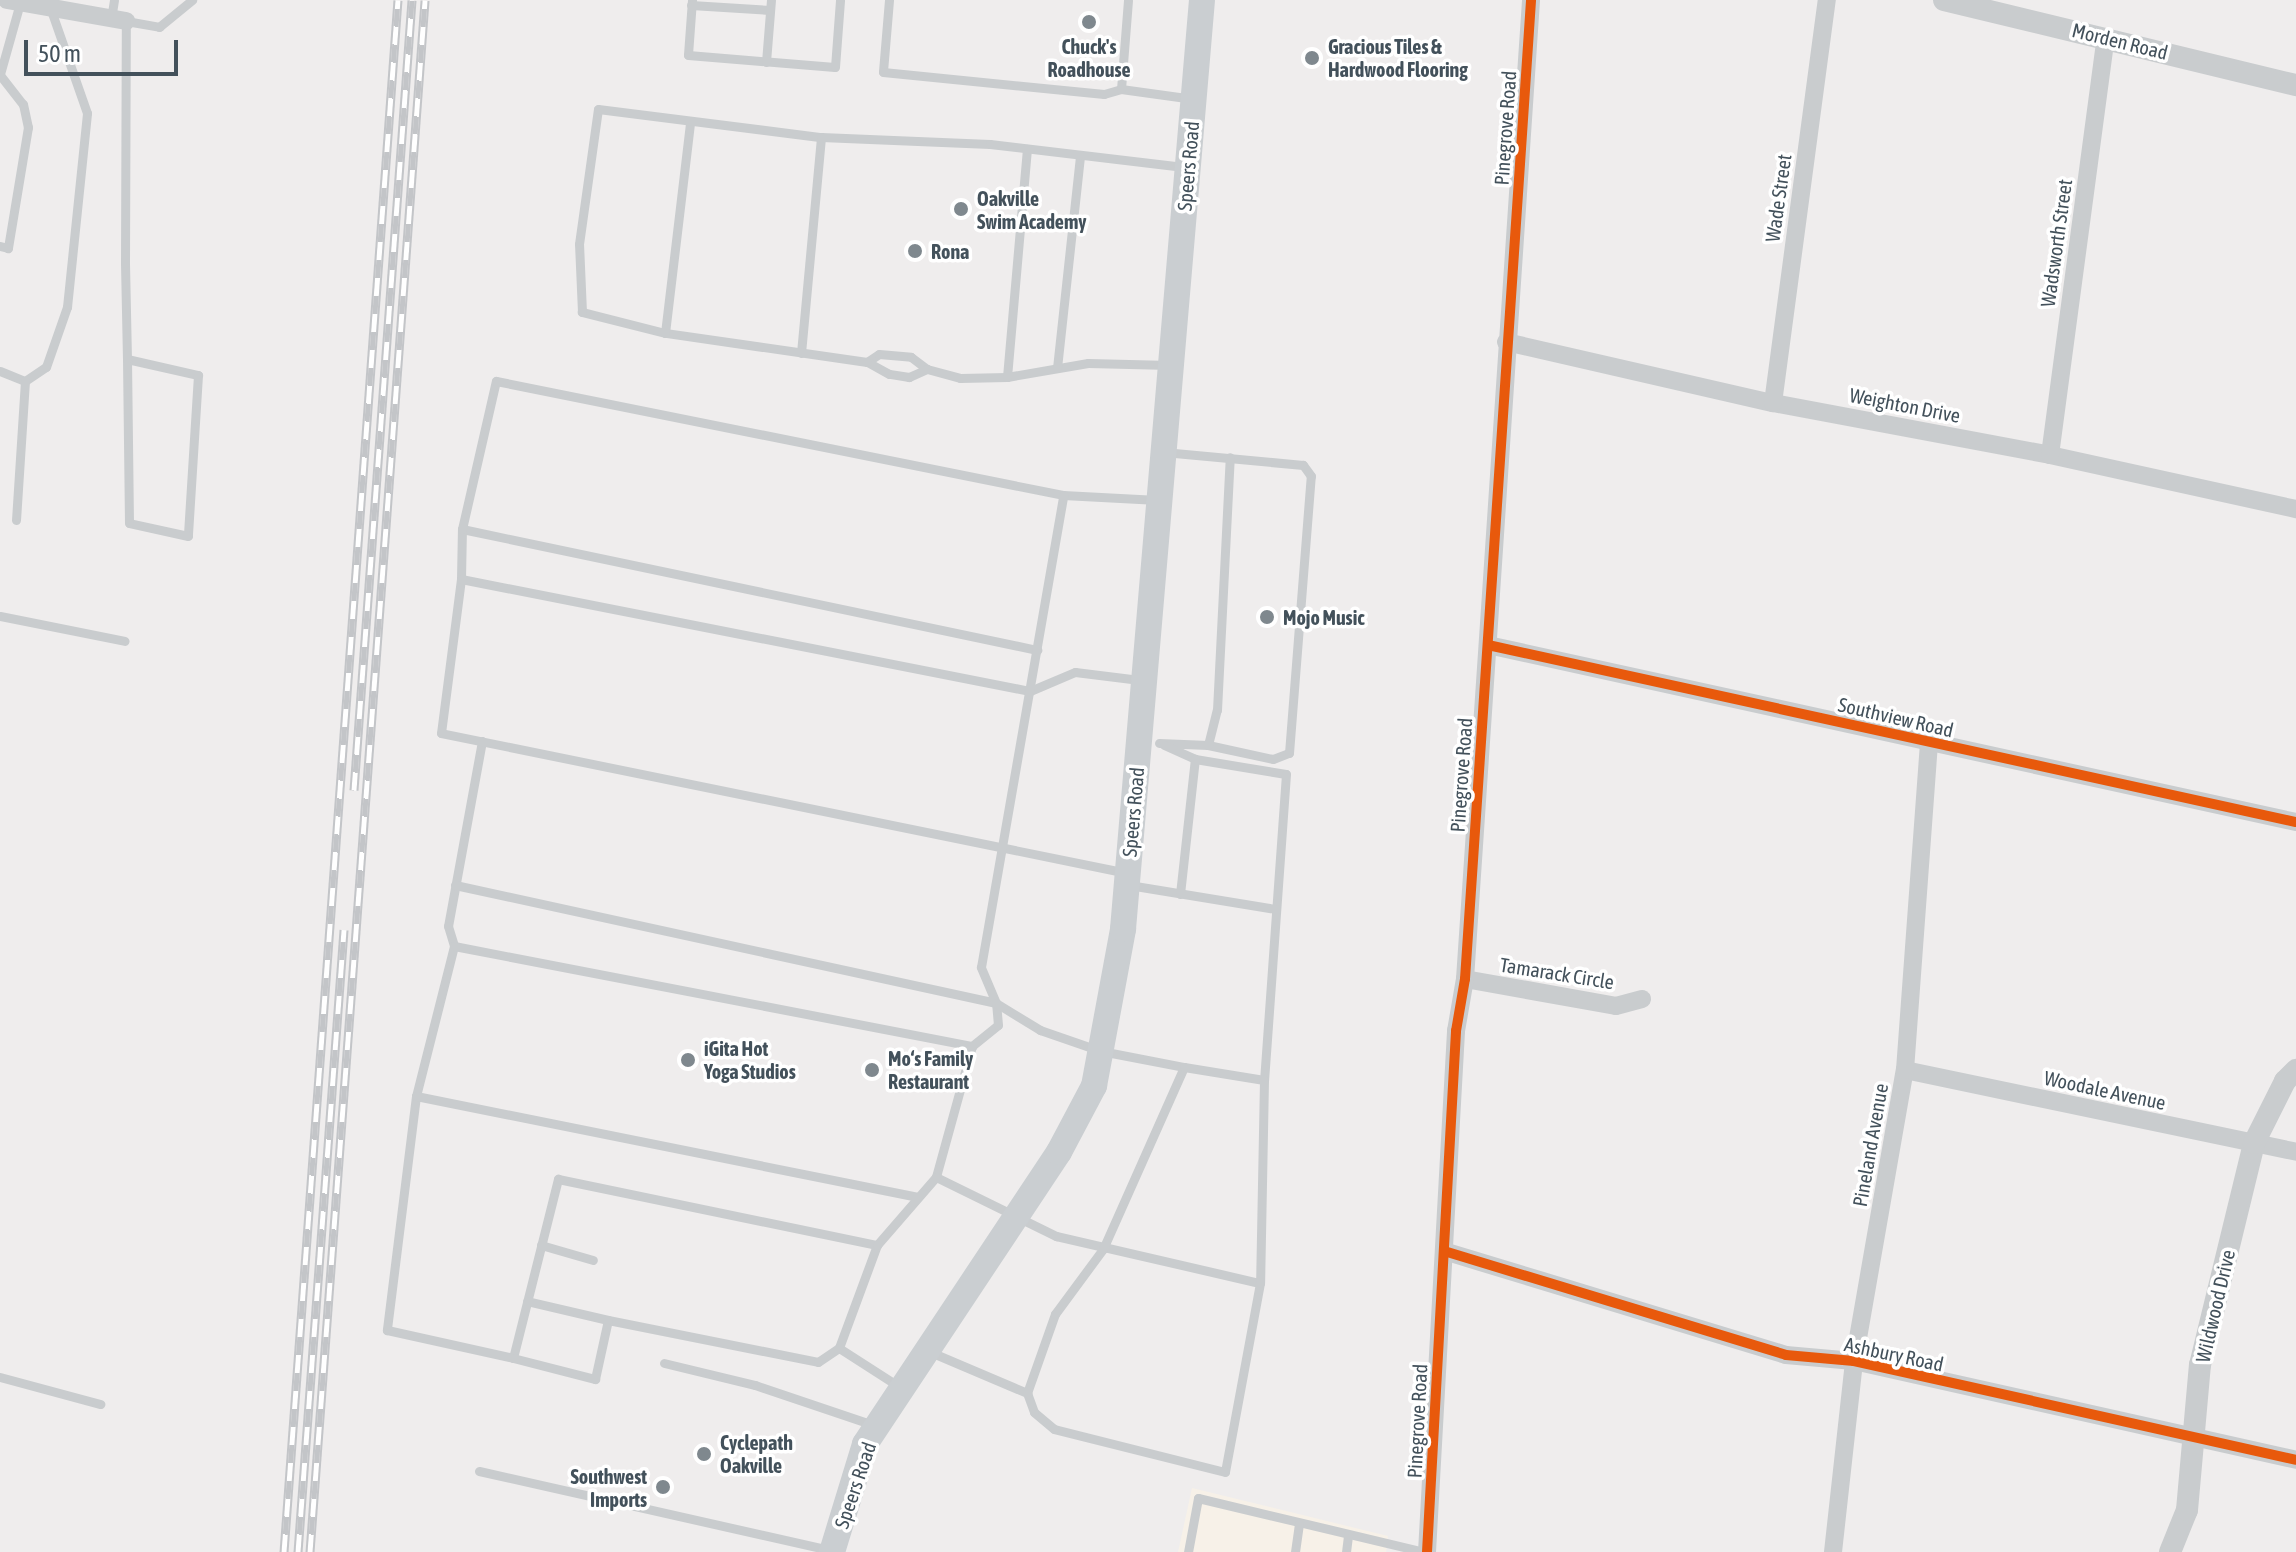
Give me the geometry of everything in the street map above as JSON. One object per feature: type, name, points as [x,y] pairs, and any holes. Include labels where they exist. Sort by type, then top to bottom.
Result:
[{"type":"main road","name":"Speers Road","points":[[833,1551],[865,1444],[1015,1213],[1059,1152],[1094,1086],[1149,742],[1143,680],[1202,0]]},
{"type":"street","name":"Pinegrove Road","points":[[1426,1552],[1456,1031],[1465,979],[1531,0]]},
{"type":"street","name":"Wade Street","points":[[1773,403],[1827,0]]},
{"type":"street","name":"Morden Road","points":[[1944,0],[2296,85]]},
{"type":"street","points":[[13,2],[51,10],[117,13]]},
{"type":"street","name":"Wadsworth Street","points":[[2050,455],[2106,38]]},
{"type":"street","name":"Weighton Drive","points":[[1506,342],[1773,403],[2050,455],[2296,509]]},
{"type":"street","name":"Southview Road","points":[[1488,645],[2296,822]]},
{"type":"street","name":"Pineland Avenue","points":[[1833,1552],[1854,1361],[1905,1070],[1929,743]]},
{"type":"street","name":"Tamarack Circle","points":[[1465,979],[1616,1006],[1642,999]]},
{"type":"street","name":"Woodale Avenue","points":[[1905,1070],[2296,1152]]},
{"type":"street","name":"Wildwood Drive","points":[[2170,1552],[2187,1510],[2200,1365],[2254,1143],[2285,1081],[2296,1070]]},
{"type":"street","name":"Ashbury Road","points":[[1444,1251],[1786,1355],[1854,1361],[2296,1460]]},
{"type":"lane","points":[[127,359],[198,375],[188,536],[129,523],[117,13],[159,27],[192,0]]},
{"type":"lane","points":[[766,62],[770,5],[691,2],[688,55],[766,62],[835,67],[840,0]]},
{"type":"lane","points":[[889,0],[883,72],[1104,94],[1121,89],[1194,99]]},
{"type":"lane","points":[[1121,89],[1128,0]]},
{"type":"lane","points":[[0,246],[8,248],[28,127],[23,104],[0,74],[13,2]]},
{"type":"lane","points":[[25,381],[46,367],[67,307],[87,113],[51,10]]},
{"type":"lane","points":[[927,369],[909,377],[876,371],[867,362],[665,333],[582,312],[579,244],[598,109],[821,137],[1027,149],[1188,167]]},
{"type":"lane","points":[[665,333],[690,122]]},
{"type":"lane","points":[[801,353],[821,137]]},
{"type":"lane","points":[[1007,377],[1027,149]]},
{"type":"lane","points":[[1057,368],[1080,155]]},
{"type":"lane","points":[[867,362],[879,354],[911,357],[927,369],[960,378],[1007,377],[1088,363],[1170,365]]},
{"type":"lane","points":[[0,371],[25,381]]},
{"type":"lane","points":[[16,520],[25,381]]},
{"type":"lane","points":[[1158,500],[1063,495],[496,381],[462,529],[461,579],[441,733],[1003,848],[1180,894],[1276,909]]},
{"type":"lane","points":[[1149,742],[1208,745],[1273,759],[1289,753],[1311,476],[1303,465],[1162,452]]},
{"type":"lane","points":[[1208,745],[1217,710],[1230,457]]},
{"type":"lane","points":[[527,1301],[818,1362],[839,1348],[877,1245],[936,1177],[972,1046],[998,1025],[996,1003],[981,967],[1063,495]]},
{"type":"lane","points":[[462,529],[1037,650]]},
{"type":"lane","points":[[461,579],[1030,691],[1075,672],[1143,680]]},
{"type":"lane","points":[[0,616],[125,641]]},
{"type":"lane","points":[[482,741],[448,926],[454,946],[416,1096],[387,1330],[595,1379],[608,1320]]},
{"type":"lane","points":[[1149,742],[1195,759],[1286,774],[1264,1080],[1260,1283],[1225,1472],[1054,1429],[1034,1412],[1027,1393],[1055,1314],[1103,1249],[1184,1067]]},
{"type":"lane","points":[[1180,894],[1195,759]]},
{"type":"lane","points":[[455,885],[996,1003],[1040,1030],[1101,1051],[1264,1080]]},
{"type":"lane","points":[[454,946],[972,1046]]},
{"type":"lane","points":[[416,1096],[918,1197]]},
{"type":"lane","points":[[936,1177],[1015,1213],[1056,1236],[1260,1283]]},
{"type":"lane","points":[[513,1358],[558,1179],[877,1245]]},
{"type":"lane","points":[[541,1245],[593,1260]]},
{"type":"lane","points":[[839,1348],[901,1388]]},
{"type":"lane","points":[[925,1349],[1027,1393]]},
{"type":"lane","points":[[664,1363],[755,1385],[877,1426]]},
{"type":"lane","points":[[0,1377],[100,1404]]},
{"type":"lane","points":[[479,1471],[833,1551]]},
{"type":"lane","points":[[1188,1552],[1198,1498],[1426,1552]]},
{"type":"lane","points":[[1295,1552],[1299,1524]]},
{"type":"lane","points":[[1346,1552],[1348,1535]]},
{"type":"shaded area","points":[[1192,1488],[1388,1536],[1386,1552],[1178,1552]]},
{"type":"railway","points":[[284,1552],[398,0]]},
{"type":"railway","points":[[354,790],[412,0]]},
{"type":"railway","points":[[310,1552],[425,0]]},
{"type":"railway","points":[[298,1552],[344,930]]},
{"type":"cycle path","points":[[1427,1552],[1456,1031],[1465,979],[1531,0]]},
{"type":"cycle path","points":[[1488,645],[2296,822]]},
{"type":"cycle path","points":[[1444,1251],[1786,1355],[1854,1361],[2296,1460]]},
{"type":"place","name":"Chuck's Roadhouse","points":[[1089,22]]},
{"type":"place","name":"Gracious Tiles & Hardwood Flooring","points":[[1312,58]]},
{"type":"place","name":"Oakville Swim Academy","points":[[961,209]]},
{"type":"place","name":"Rona","points":[[915,251]]},
{"type":"place","name":"Mojo Music","points":[[1267,617]]},
{"type":"place","name":"iGita Hot Yoga Studios","points":[[688,1060]]},
{"type":"place","name":"Mo‘s Family Restaurant","points":[[872,1070]]},
{"type":"place","name":"Cyclepath Oakville","points":[[704,1454]]},
{"type":"place","name":"Southwest Imports","points":[[663,1487]]}]
